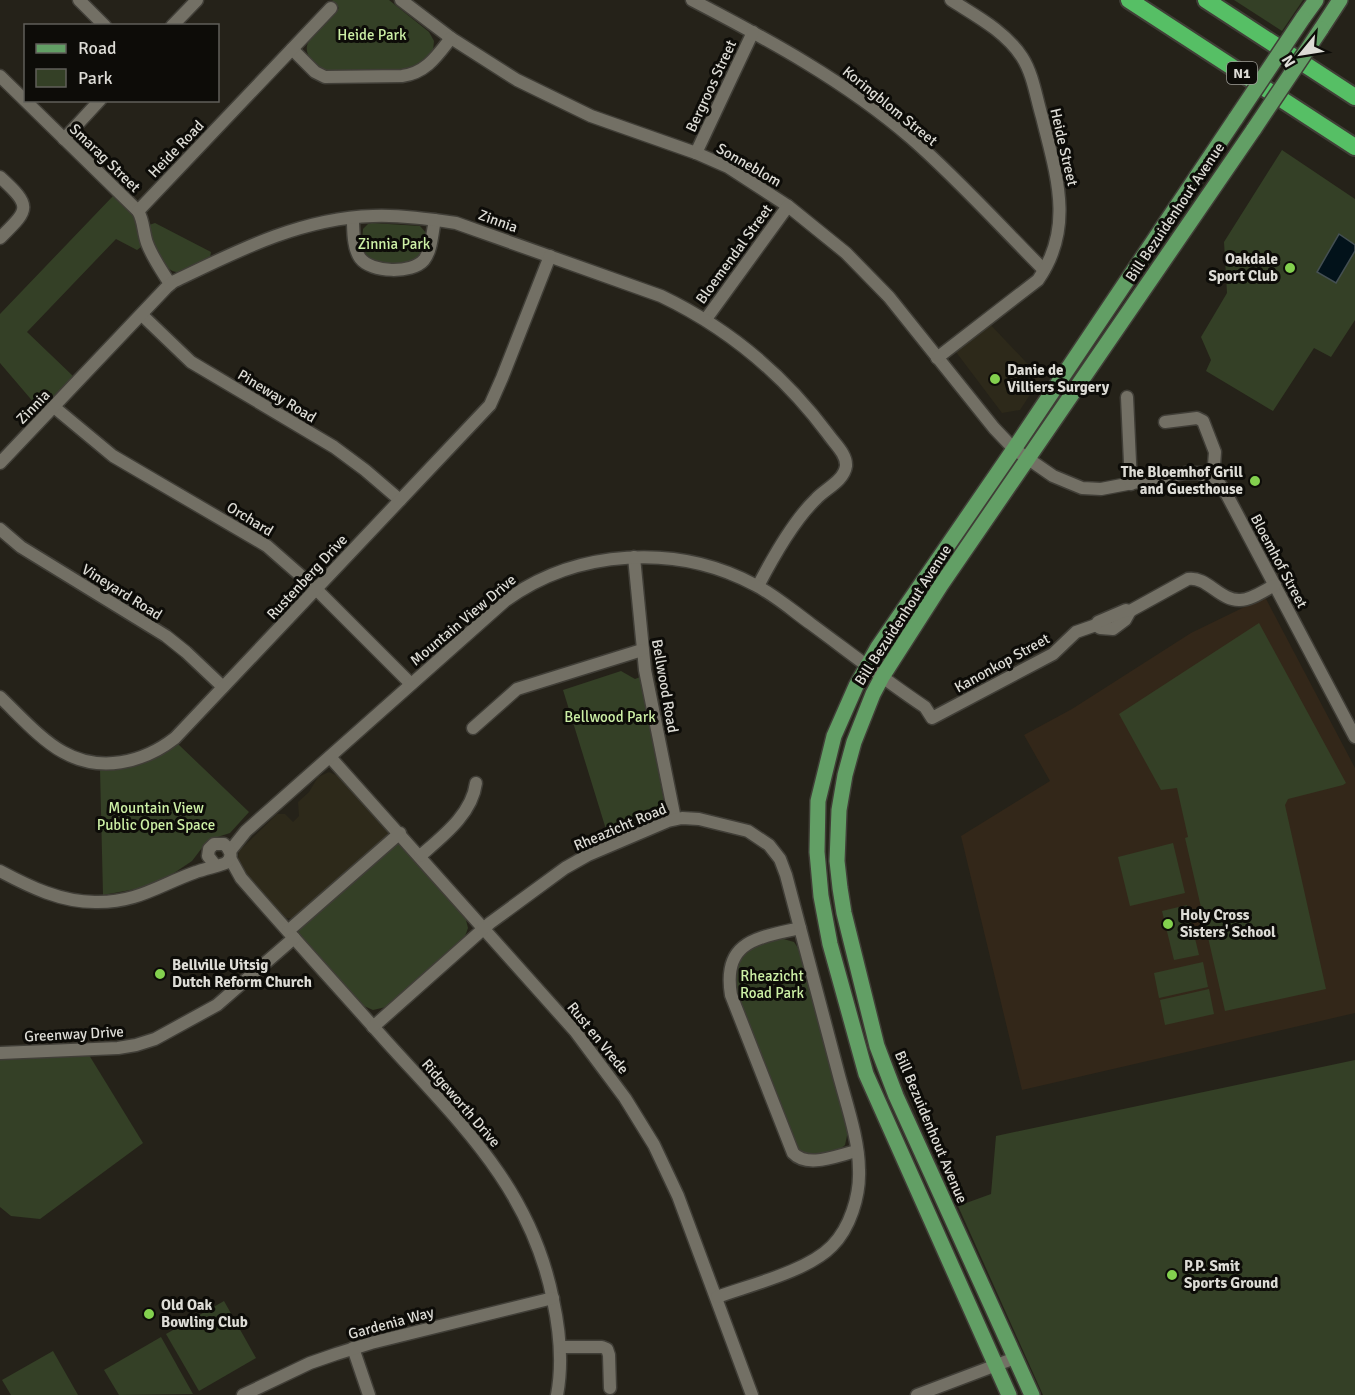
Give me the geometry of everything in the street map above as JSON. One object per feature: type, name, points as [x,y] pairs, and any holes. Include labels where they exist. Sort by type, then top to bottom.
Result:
[{"type":"highway","name":"N1","points":[[1129,0],[1355,147]]},
{"type":"highway","points":[[1206,0],[1355,97]]},
{"type":"main road","name":"Bill Bezuidenhout Avenue","points":[[1009,1395],[869,1082],[858,1048],[825,919],[818,864],[818,801],[834,736],[867,665],[1316,0]]},
{"type":"main road","name":"Bill Bezuidenhout Avenue","points":[[1032,1395],[886,1071],[877,1046],[844,913],[837,861],[838,819],[842,793],[854,742],[882,677],[941,585],[1029,460],[1340,0]]},
{"type":"street","points":[[79,0],[103,24]]},
{"type":"street","points":[[174,24],[197,0]]},
{"type":"street","name":"Sonneblom","points":[[401,0],[451,38],[517,80],[591,116],[696,153],[728,167],[788,206],[853,259],[902,312],[1014,449],[1029,460]]},
{"type":"street","name":"Koringblom Street","points":[[692,0],[753,32],[833,79],[911,138],[1044,270]]},
{"type":"street","name":"Heide Street","points":[[938,358],[1033,284],[1044,270],[1057,232],[1061,203],[1055,169],[1031,76],[1022,56],[1001,34],[951,0]]},
{"type":"street","name":"Heide Road","points":[[138,211],[331,8]]},
{"type":"street","name":"Bergroos Street","points":[[696,153],[753,32]]},
{"type":"street","points":[[292,50],[315,72],[325,77],[402,76],[414,74],[425,68],[451,38]]},
{"type":"street","name":"Smarag Street","points":[[2,81],[24,102]]},
{"type":"street","name":"Smarag Street","points":[[24,102],[138,211]]},
{"type":"street","points":[[64,139],[98,102]]},
{"type":"street","points":[[0,177],[22,199],[24,207],[22,216],[0,238]]},
{"type":"street","name":"Bloemendal Street","points":[[706,319],[788,206]]},
{"type":"street","points":[[138,211],[146,242],[170,284]]},
{"type":"street","name":"Zinnia","points":[[0,463],[170,284],[267,238],[303,227],[375,216],[435,220],[468,226],[550,255],[661,296],[706,319],[744,346],[774,372],[813,414],[842,453],[845,460],[843,474],[817,497],[801,516],[758,586]]},
{"type":"street","points":[[353,218],[356,248],[362,261],[373,268],[406,270],[417,266],[425,259],[435,220]]},
{"type":"street","name":"Rustenberg Drive","points":[[0,697],[62,752],[97,762],[122,763],[145,757],[164,746],[180,733],[490,405],[550,255]]},
{"type":"street","name":"Pineway Road","points":[[142,315],[191,362],[334,447],[400,500]]},
{"type":"street","points":[[1127,396],[1131,484]]},
{"type":"street","name":"Orchard","points":[[54,407],[113,456],[267,546],[316,589],[411,684]]},
{"type":"street","points":[[1029,460],[1064,482],[1082,488],[1101,489],[1192,473],[1213,479],[1215,452],[1203,421],[1197,418],[1165,422]]},
{"type":"street","name":"Bloemhof Street","points":[[1213,479],[1227,495],[1355,737]]},
{"type":"street","name":"Vineyard Road","points":[[0,530],[21,547],[166,636],[223,687]]},
{"type":"street","name":"Mountain View Drive","points":[[191,873],[211,846],[223,856],[246,831],[505,601],[536,581],[590,563],[634,557],[671,558],[729,573],[758,586],[925,707],[932,718]]},
{"type":"street","name":"Bellwood Road","points":[[634,557],[642,650],[675,819]]},
{"type":"street","name":"Kanonkop Street","points":[[932,718],[1053,654],[1081,629],[1096,625],[1124,611],[1130,611],[1188,579],[1198,580],[1238,601],[1245,600],[1275,585]]},
{"type":"street","points":[[473,728],[517,689],[642,650]]},
{"type":"street","name":"Rust en Vrede","points":[[330,757],[575,1031],[626,1098],[654,1145],[678,1196],[752,1395]]},
{"type":"street","points":[[420,856],[469,808],[476,783]]},
{"type":"street","name":"Rheazicht Road","points":[[373,1027],[484,929],[577,860],[675,819],[699,819],[740,829],[755,835],[769,845],[783,867],[860,1170],[850,1216],[843,1232],[832,1246],[810,1263],[717,1297]]},
{"type":"street","name":"Greenway Drive","points":[[0,1053],[118,1048],[145,1042],[217,1005],[399,832]]},
{"type":"street","points":[[0,871],[41,891],[95,903],[144,895],[223,856]]},
{"type":"street","name":"Ridgeworth Drive","points":[[223,856],[471,1135],[507,1184],[534,1235],[548,1276],[560,1347],[557,1395]]},
{"type":"street","points":[[800,928],[754,939],[740,948],[730,966],[731,995],[793,1154],[801,1160],[810,1162],[857,1151]]},
{"type":"street","name":"Gardenia Way","points":[[243,1395],[310,1363],[353,1348],[553,1298]]},
{"type":"street","points":[[560,1347],[607,1349],[610,1388]]},
{"type":"street","points":[[353,1348],[369,1395]]},
{"type":"street","points":[[924,1394],[1015,1358]]},
{"type":"shaded area","points":[[1339,234],[1355,245],[1355,251],[1336,283],[1317,272]]},
{"type":"shaded area","points":[[987,321],[1041,378],[1020,410],[1002,413],[953,348]]},
{"type":"shaded area","name":"Holy Cross Sisters' School","points":[[1265,597],[1355,768],[1355,1013],[1022,1090],[961,836],[1050,781],[1024,735],[1072,709],[1191,633]]},
{"type":"shaded area","points":[[329,772],[340,777],[389,834],[296,918],[286,918],[242,870],[238,860],[239,851],[277,814],[285,814],[293,822],[299,816],[298,802],[309,792],[318,777]]},
{"type":"green space","name":"Heide Park","points":[[332,0],[389,0],[429,32],[434,41],[433,51],[422,64],[410,69],[356,73],[332,72],[322,69],[309,57],[307,46],[316,32],[339,8]]},
{"type":"green space","points":[[1234,0],[1303,0],[1282,31]]},
{"type":"green space","name":"Oakdale Sport Club","points":[[1282,150],[1355,199],[1355,320],[1331,357],[1314,348],[1273,411],[1206,371],[1211,360],[1201,337],[1227,293],[1224,242]]},
{"type":"green space","points":[[114,195],[135,217],[141,247],[137,250],[116,239],[27,332],[74,377],[41,411],[0,363],[0,314]]},
{"type":"green space","points":[[155,223],[211,252],[210,258],[180,272],[168,268],[158,255],[152,238],[149,225]]},
{"type":"green space","name":"Zinnia Park","points":[[372,223],[420,226],[427,234],[425,250],[419,258],[402,265],[373,262],[367,257],[362,244],[363,229]]},
{"type":"green space","points":[[1259,623],[1346,783],[1288,799],[1285,805],[1326,989],[1225,1011],[1185,838],[1188,837],[1177,788],[1161,790],[1119,714]]},
{"type":"green space","name":"Bellwood Park","points":[[621,671],[635,679],[640,677],[665,806],[663,814],[658,819],[609,839],[563,690]]},
{"type":"green space","name":"Mountain View Public Open Space","points":[[178,744],[249,812],[230,833],[208,840],[192,861],[174,873],[147,887],[103,895],[100,769],[122,768],[142,763],[160,756]]},
{"type":"green space","points":[[397,843],[465,916],[468,928],[464,939],[386,1007],[373,1010],[364,1006],[297,932]]},
{"type":"green space","points":[[1173,843],[1185,893],[1130,906],[1118,857]]},
{"type":"green space","points":[[1187,905],[1199,955],[1174,960],[1162,911]]},
{"type":"green space","name":"Rheazicht Road Park","points":[[780,938],[794,942],[800,951],[848,1131],[845,1145],[828,1154],[815,1155],[796,1150],[737,998],[735,971],[741,956],[747,950]]},
{"type":"green space","points":[[1203,962],[1208,987],[1159,998],[1154,973]]},
{"type":"green space","points":[[1209,989],[1214,1014],[1165,1025],[1160,1000]]},
{"type":"green space","points":[[89,1055],[143,1143],[40,1219],[11,1216],[0,1207],[0,1058]]},
{"type":"green space","name":"P.P. Smit Sports Ground","points":[[1355,1060],[1355,1395],[1043,1395],[958,1206],[991,1194],[996,1136]]},
{"type":"green space","points":[[224,1301],[256,1358],[199,1391],[166,1334]]},
{"type":"green space","points":[[161,1337],[193,1394],[119,1395],[104,1370]]},
{"type":"green space","points":[[53,1351],[78,1395],[11,1395],[2,1380]]},
{"type":"place","name":"Oakdale Sport Club","points":[[1290,268]]},
{"type":"place","name":"Danie de Villiers Surgery","points":[[995,379]]},
{"type":"place","name":"The Bloemhof Grill and Guesthouse","points":[[1255,481]]},
{"type":"place","name":"Holy Cross Sisters' School","points":[[1168,924]]},
{"type":"place","name":"Bellville Uitsig Dutch Reform Church","points":[[160,974]]},
{"type":"place","name":"P.P. Smit Sports Ground","points":[[1172,1275]]},
{"type":"place","name":"Old Oak Bowling Club","points":[[149,1314]]}]
